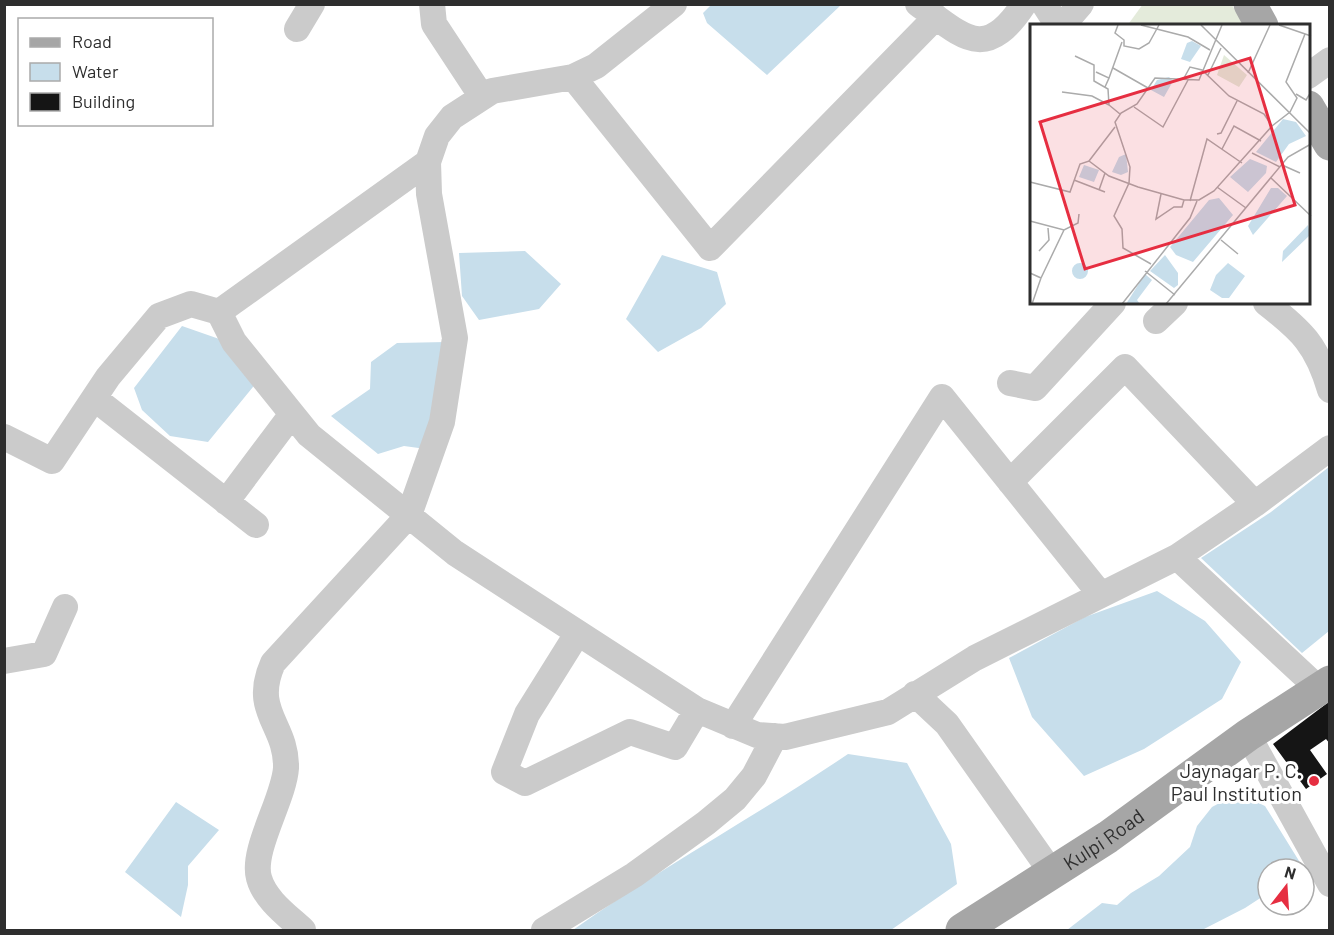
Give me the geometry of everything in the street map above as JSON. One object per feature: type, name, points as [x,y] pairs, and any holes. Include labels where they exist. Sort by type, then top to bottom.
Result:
[{"type":"main road","points":[[1250,4],[1261,24]]},
{"type":"main road","points":[[1310,111],[1329,144]]},
{"type":"main road","name":"Kulpi Road","points":[[962,930],[1108,837],[1248,735],[1324,685]]},
{"type":"street","points":[[297,29],[312,4]]},
{"type":"street","points":[[303,930],[270,899],[259,878],[260,857],[286,768],[284,749],[265,700],[265,681],[273,663],[410,515],[442,422],[455,338],[429,194],[428,162],[437,136],[452,117],[492,91],[573,77],[597,66],[674,4]]},
{"type":"street","points":[[573,77],[710,248],[927,11],[958,33],[980,41],[999,36],[1024,4]]},
{"type":"street","points":[[1044,4],[1059,24]]},
{"type":"street","points":[[1062,24],[1081,4]]},
{"type":"street","points":[[428,11],[482,97]]},
{"type":"street","points":[[1310,74],[1329,60]]},
{"type":"street","points":[[219,312],[428,162]]},
{"type":"street","points":[[4,437],[52,461],[108,377],[159,316],[191,304],[219,312],[234,342],[309,435],[455,553],[697,710],[757,735],[784,737],[888,712],[975,658],[1177,557],[1255,504],[1329,448]]},
{"type":"street","points":[[1010,383],[1035,388],[1112,304]]},
{"type":"street","points":[[1156,321],[1174,304]]},
{"type":"street","points":[[1267,304],[1296,326],[1317,352],[1329,390]]},
{"type":"street","points":[[1010,482],[1125,367],[1255,504]]},
{"type":"street","points":[[734,726],[942,397],[1101,595]]},
{"type":"street","points":[[94,398],[256,525]]},
{"type":"street","points":[[226,502],[291,414]]},
{"type":"street","points":[[1177,557],[1324,685]]},
{"type":"street","points":[[4,661],[44,654],[65,607]]},
{"type":"street","points":[[577,634],[527,714],[504,772],[525,783],[630,732],[675,747],[697,710]]},
{"type":"street","points":[[915,694],[947,724],[1052,873]]},
{"type":"street","points":[[1248,735],[1329,884]]},
{"type":"street","points":[[544,930],[634,875],[721,811],[735,799],[754,776],[775,736]]},
{"type":"green space","points":[[1143,4],[1232,5],[1243,24],[1128,24]]},
{"type":"water","points":[[712,4],[841,5],[767,75],[707,23],[703,13]]},
{"type":"water","points":[[525,251],[561,284],[539,309],[479,320],[462,296],[459,253]]},
{"type":"water","points":[[662,255],[717,272],[726,304],[701,328],[658,352],[626,319]]},
{"type":"water","points":[[182,326],[225,341],[257,382],[208,442],[170,436],[142,410],[134,388]]},
{"type":"water","points":[[446,342],[426,449],[404,446],[378,454],[331,416],[370,389],[371,362],[397,343]]},
{"type":"water","points":[[1329,467],[1329,631],[1302,653],[1201,558],[1271,512]]},
{"type":"water","points":[[1157,591],[1205,621],[1241,662],[1222,699],[1144,749],[1084,776],[1032,717],[1009,658],[1085,617]]},
{"type":"water","points":[[848,754],[907,763],[951,844],[957,884],[891,930],[573,930],[641,884]]},
{"type":"water","points":[[1229,798],[1252,800],[1265,806],[1297,857],[1256,857],[1256,901],[1202,930],[1067,930],[1102,903],[1117,905],[1131,893],[1159,876],[1190,847],[1197,826],[1212,807]]},
{"type":"water","points":[[176,802],[219,830],[188,866],[188,885],[181,917],[125,872]]},
{"type":"building","name":"Jaynagar P. C. Paul Institution","points":[[1330,701],[1330,744],[1326,739],[1310,750],[1327,774],[1306,789],[1273,744]]},
{"type":"place","name":"Jaynagar P. C. Paul Institution","points":[[1314,781]]}]
